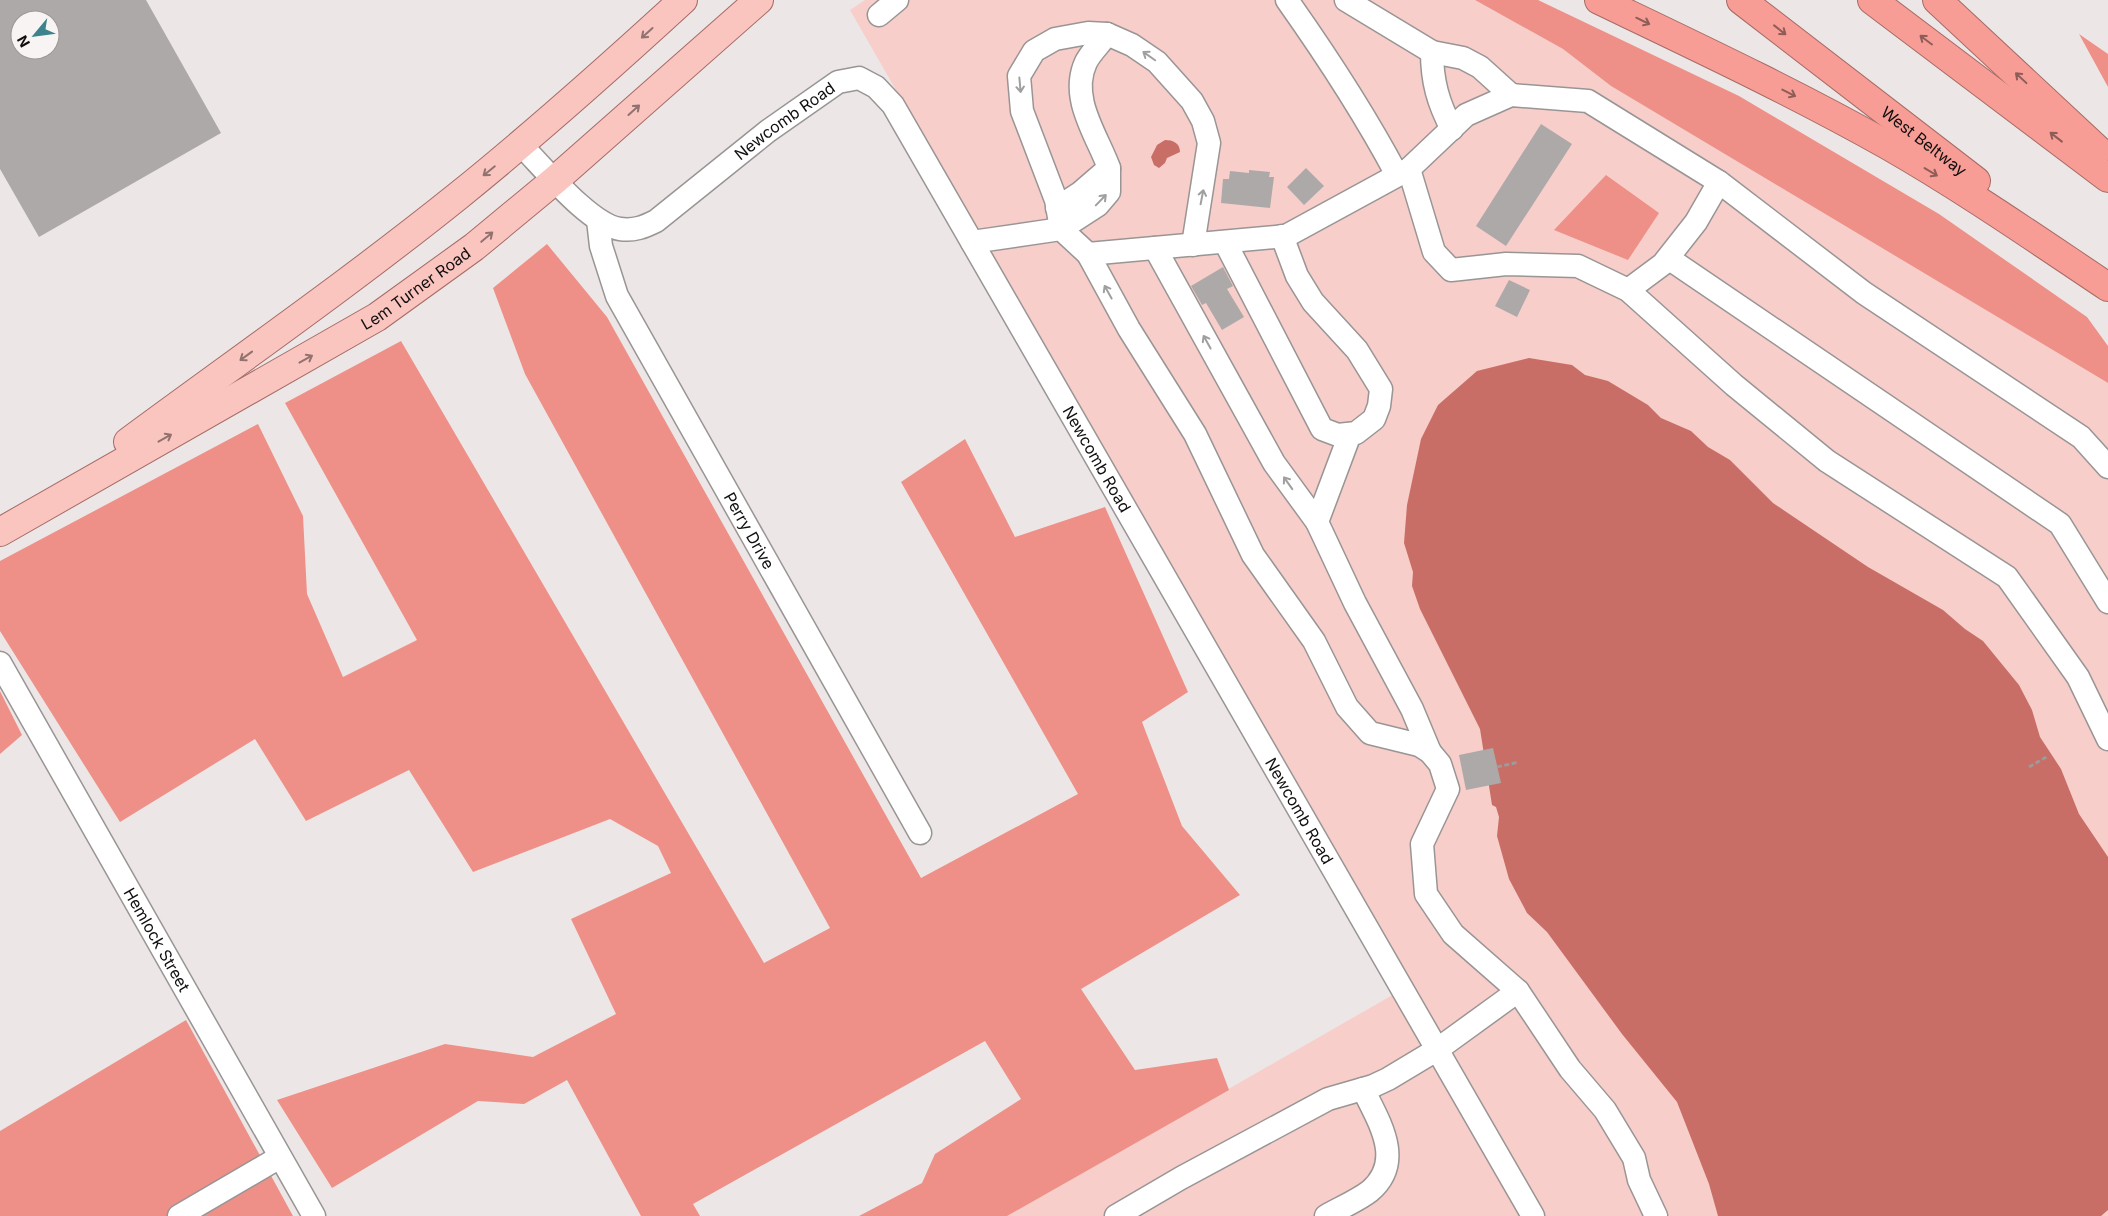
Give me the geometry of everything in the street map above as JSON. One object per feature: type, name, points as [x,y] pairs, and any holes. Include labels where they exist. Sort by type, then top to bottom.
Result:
[{"type":"highway","points":[[1599,0],[1767,81],[1890,147],[1960,189],[2108,287]]},
{"type":"highway","name":"West Beltway","points":[[1741,0],[2108,281]]},
{"type":"highway","points":[[1872,0],[2108,178]]},
{"type":"highway","points":[[1937,0],[2108,159]]},
{"type":"main road","name":"Lem Turner Road","points":[[31,514],[342,287],[520,145],[684,0]]},
{"type":"main road","name":"Lem Turner Road","points":[[0,532],[377,317],[474,247],[555,180],[759,0]]},
{"type":"street","points":[[879,15],[897,0]]},
{"type":"street","points":[[1287,0],[1334,66],[1403,172],[1434,252],[1451,270],[1506,264],[1578,266],[1628,290],[1734,385],[1827,461],[2006,577],[2078,677],[2108,739]]},
{"type":"street","points":[[1346,0],[1432,52],[1463,58],[1480,67],[1512,95]]},
{"type":"street","points":[[1193,245],[1209,143],[1203,121],[1192,101],[1157,62],[1132,45],[1107,34],[1088,33],[1054,39],[1034,51],[1019,76],[1022,111],[1059,218],[1088,254],[1129,329],[1195,434],[1253,555],[1314,641],[1346,706],[1370,733],[1419,745],[1430,752]]},
{"type":"street","points":[[972,242],[1098,205],[1109,192],[1109,168],[1082,106],[1081,82],[1086,62],[1107,34]]},
{"type":"street","points":[[1432,52],[1432,71],[1436,96],[1452,129]]},
{"type":"street","name":"Newcomb Road","points":[[520,145],[598,220],[618,229],[637,230],[656,221],[768,131],[838,82],[859,78],[876,87],[893,105],[1533,1216]]},
{"type":"street","points":[[1088,254],[1282,236],[1403,172],[1466,115],[1512,95],[1588,101],[1719,182],[1864,293],[2081,437],[2108,467]]},
{"type":"street","points":[[1628,290],[1663,264],[1696,222],[1719,182]]},
{"type":"street","name":"Perry Drive","points":[[598,220],[601,246],[616,296],[920,833]]},
{"type":"street","points":[[1225,242],[1322,429],[1338,435],[1356,433],[1374,419],[1379,406],[1381,389],[1357,350],[1313,302],[1297,276],[1282,236]]},
{"type":"street","points":[[1155,248],[1274,463],[1316,522],[1355,604],[1412,709],[1430,752],[1440,764],[1448,789],[1422,844],[1426,894],[1453,934],[1518,991],[1570,1069],[1605,1110],[1634,1158],[1639,1180],[1656,1216]]},
{"type":"street","points":[[1668,258],[2060,524],[2108,602]]},
{"type":"street","points":[[1316,522],[1350,434]]},
{"type":"street","name":"Hemlock Street","points":[[0,663],[314,1216]]},
{"type":"street","points":[[1116,1216],[1181,1178],[1328,1099],[1364,1089],[1388,1079],[1438,1049],[1518,991]]},
{"type":"street","points":[[1326,1216],[1370,1191],[1380,1179],[1388,1162],[1387,1140],[1364,1089]]},
{"type":"street","points":[[179,1216],[280,1156]]},
{"type":"path","points":[[2029,767],[2048,756]]},
{"type":"path","points":[[1497,767],[1519,762]]},
{"type":"shaded area","points":[[865,0],[1475,0],[1563,49],[1611,86],[2108,383],[2108,1216],[1007,1216],[1410,985],[850,10]]},
{"type":"shaded area","points":[[1475,0],[1538,0],[1739,96],[1939,214],[2087,317],[2108,346],[2108,383],[1611,86],[1563,49]]},
{"type":"shaded area","points":[[2079,34],[2108,54],[2108,87]]},
{"type":"shaded area","points":[[1165,140],[1176,143],[1179,146],[1180,152],[1167,158],[1165,163],[1159,168],[1154,165],[1151,157],[1157,145]]},
{"type":"shaded area","points":[[1606,175],[1659,213],[1628,260],[1554,230]]},
{"type":"shaded area","points":[[547,244],[607,317],[921,878],[1078,794],[901,482],[965,439],[1015,537],[1105,507],[1188,692],[1142,722],[1182,826],[1240,895],[1081,989],[1135,1070],[1217,1058],[1229,1090],[1007,1216],[859,1216],[922,1183],[935,1154],[1021,1099],[985,1041],[693,1204],[700,1216],[641,1216],[567,1080],[524,1104],[478,1101],[332,1188],[277,1100],[445,1044],[533,1057],[616,1014],[571,919],[671,873],[658,846],[610,819],[473,872],[409,770],[306,821],[255,739],[120,822],[0,631],[0,561],[258,424],[303,516],[307,594],[343,677],[417,640],[285,403],[401,341],[764,963],[830,928],[525,374],[493,288]]},
{"type":"shaded area","points":[[1529,358],[1572,365],[1585,375],[1608,381],[1648,405],[1661,418],[1691,431],[1708,447],[1730,460],[1773,503],[1868,567],[1943,610],[1965,629],[1983,641],[2019,685],[2032,710],[2040,737],[2061,769],[2079,814],[2108,857],[2108,1210],[2101,1216],[1718,1216],[1709,1184],[1677,1102],[1622,1034],[1547,932],[1527,913],[1509,879],[1497,836],[1499,817],[1496,807],[1492,805],[1480,729],[1420,609],[1412,586],[1413,572],[1404,543],[1407,505],[1421,439],[1438,405],[1477,371]]},
{"type":"shaded area","points":[[0,691],[22,735],[0,754]]},
{"type":"shaded area","points":[[186,1020],[293,1216],[0,1216],[0,1131]]},
{"type":"building","points":[[0,0],[146,0],[221,133],[39,237],[0,169]]},
{"type":"building","points":[[1541,124],[1572,144],[1506,246],[1476,226]]},
{"type":"building","points":[[1306,168],[1324,186],[1304,205],[1287,187]]},
{"type":"building","points":[[1249,170],[1270,172],[1269,177],[1274,177],[1270,208],[1221,203],[1223,179],[1229,179],[1230,171],[1249,173]]},
{"type":"building","points":[[1223,267],[1233,286],[1227,289],[1244,317],[1222,330],[1206,303],[1202,305],[1191,286]]},
{"type":"building","points":[[1509,280],[1530,290],[1517,317],[1495,306]]},
{"type":"building","points":[[1493,748],[1501,783],[1466,790],[1459,755]]}]
